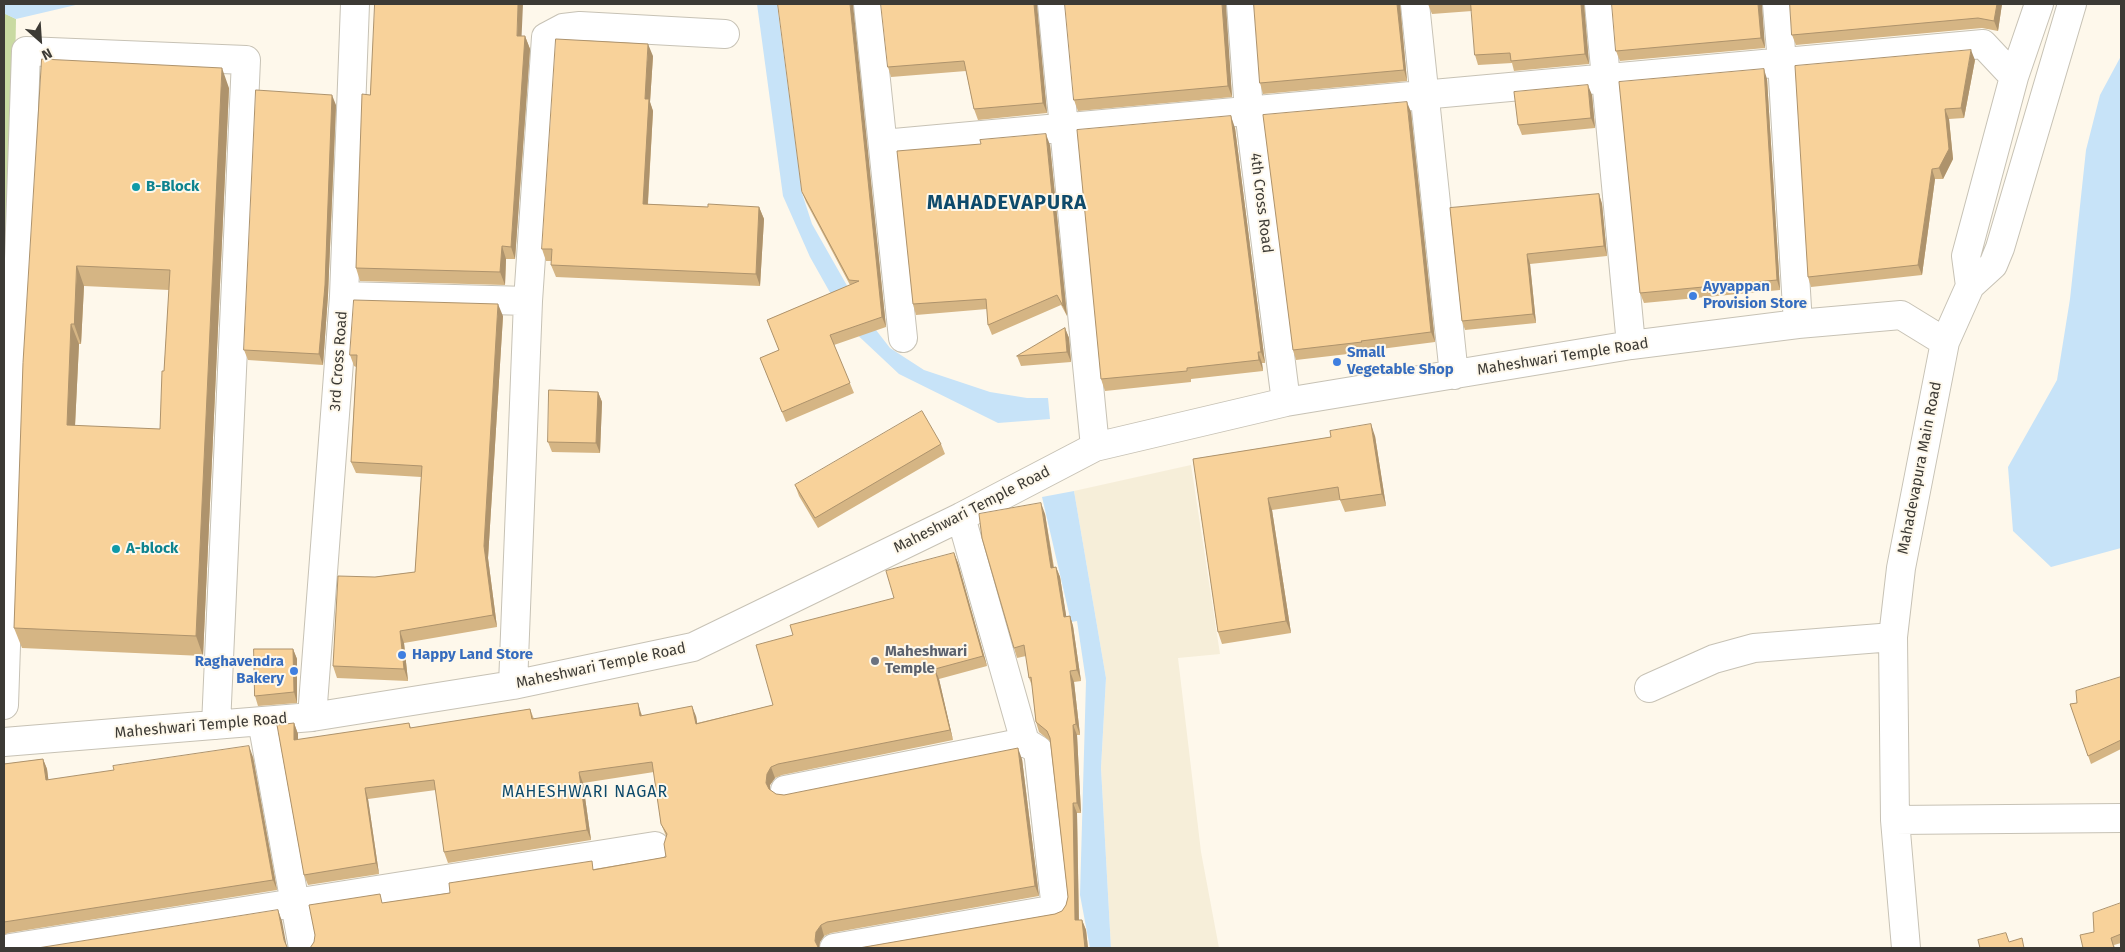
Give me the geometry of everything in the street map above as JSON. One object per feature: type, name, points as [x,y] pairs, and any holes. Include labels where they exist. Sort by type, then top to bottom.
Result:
[{"type":"street","name":"3rd Cross Road","points":[[312,717],[344,296],[355,4]]},
{"type":"street","points":[[868,4],[903,338]]},
{"type":"street","points":[[1052,4],[1095,447]]},
{"type":"street","name":"4th Cross Road","points":[[1241,4],[1250,111],[1286,402]]},
{"type":"street","points":[[1415,4],[1454,375]]},
{"type":"street","points":[[1599,4],[1631,344]]},
{"type":"street","points":[[1777,4],[1798,324]]},
{"type":"street","points":[[1970,286],[1966,256],[2014,76],[2039,4]]},
{"type":"street","points":[[1970,286],[1993,265],[2000,248],[2072,4]]},
{"type":"street","points":[[513,685],[528,301],[546,36],[563,28],[580,26],[725,34]]},
{"type":"street","points":[[883,144],[1983,44],[2014,76]]},
{"type":"street","points":[[4,705],[26,51],[246,60],[216,725]]},
{"type":"street","name":"Mahadevapura Main Road","points":[[1906,948],[1895,820],[1893,637],[1901,568],[1945,342],[1970,286]]},
{"type":"street","points":[[344,296],[528,301]]},
{"type":"street","name":"Maheshwari Temple Road","points":[[4,742],[312,717],[513,685],[693,647],[961,517],[1095,447],[1286,402],[1631,344],[1798,324],[1901,315],[1945,342]]},
{"type":"street","points":[[834,948],[1056,909],[1038,750],[1025,742],[961,517]]},
{"type":"street","points":[[1649,688],[1714,659],[1754,648],[1893,637]]},
{"type":"street","points":[[262,721],[303,948]]},
{"type":"street","points":[[785,790],[1025,742]]},
{"type":"street","points":[[1895,820],[2121,818]]},
{"type":"street","points":[[10,948],[655,846]]},
{"type":"shaded area","points":[[1191,465],[1220,654],[1178,658],[1201,852],[1219,948],[1111,948],[1101,768],[1106,678],[1074,491]]},
{"type":"green space","points":[[4,13],[16,19],[13,181],[4,349]]},
{"type":"water","points":[[4,4],[80,4],[16,19],[5,14]]},
{"type":"water","points":[[757,4],[777,4],[802,193],[812,224],[862,312],[890,348],[924,370],[990,392],[1027,398],[1048,398],[1050,419],[998,423],[899,374],[850,328],[810,257],[783,196]]},
{"type":"water","points":[[2121,56],[2121,548],[2051,567],[2013,531],[2008,467],[2057,380],[2070,299],[2086,150],[2100,95]]},
{"type":"water","points":[[1074,491],[1106,678],[1101,768],[1111,948],[1090,948],[1080,895],[1086,681],[1077,621],[1071,622],[1042,497]]},
{"type":"building","points":[[375,4],[518,4],[517,36],[525,36],[511,247],[502,246],[500,272],[356,268],[362,94],[370,95]]},
{"type":"building","points":[[778,4],[850,4],[882,317],[830,335],[850,383],[782,412],[760,358],[779,350],[767,320],[859,281],[849,280],[802,192]]},
{"type":"building","points":[[881,4],[1034,4],[1043,103],[974,109],[964,61],[888,67]]},
{"type":"building","points":[[1065,4],[1222,4],[1228,86],[1074,100]]},
{"type":"building","points":[[1254,4],[1397,4],[1404,70],[1260,83]]},
{"type":"building","points":[[1471,4],[1581,4],[1585,54],[1511,61],[1510,53],[1475,55]]},
{"type":"building","points":[[1612,4],[1758,4],[1761,38],[1616,51]]},
{"type":"building","points":[[1790,4],[1997,4],[1994,21],[1978,18],[1792,35]]},
{"type":"building","points":[[556,39],[648,44],[645,99],[649,99],[643,204],[708,207],[708,204],[759,207],[756,274],[551,265],[552,249],[542,249]]},
{"type":"building","points":[[1971,50],[1961,108],[1945,109],[1949,149],[1939,168],[1932,169],[1918,265],[1808,277],[1795,66]]},
{"type":"building","points":[[42,59],[222,68],[196,636],[14,628],[23,363]],"holes":[[[77,266],[170,270],[164,371],[162,371],[160,429],[67,425],[71,324],[74,324]]]},
{"type":"building","points":[[1764,69],[1777,280],[1640,293],[1619,82]]},
{"type":"building","points":[[1588,85],[1591,118],[1518,125],[1514,92]]},
{"type":"building","points":[[256,90],[332,95],[325,285],[319,354],[244,350]]},
{"type":"building","points":[[1407,102],[1431,332],[1293,350],[1263,115]]},
{"type":"building","points":[[1231,116],[1261,352],[1258,352],[1259,360],[1187,368],[1187,371],[1101,379],[1077,130]]},
{"type":"building","points":[[1046,134],[1063,306],[1057,295],[988,325],[986,299],[913,304],[897,151],[981,144],[980,140]]},
{"type":"building","points":[[1599,194],[1604,246],[1527,254],[1533,314],[1462,321],[1450,208]]},
{"type":"building","points":[[354,300],[498,304],[484,546],[493,615],[400,631],[404,669],[333,666],[338,576],[375,577],[415,572],[422,466],[351,462],[357,355],[350,355]]},
{"type":"building","points":[[1065,328],[1067,352],[1017,356]]},
{"type":"building","points":[[549,390],[598,392],[596,443],[548,442]]},
{"type":"building","points":[[922,411],[941,444],[815,518],[795,485]]},
{"type":"building","points":[[1371,424],[1382,494],[1340,500],[1338,487],[1268,498],[1286,621],[1218,632],[1193,459],[1331,437],[1330,431]]},
{"type":"building","points":[[1041,503],[1051,568],[1056,567],[1064,617],[1070,616],[1077,670],[1070,671],[1076,724],[1073,725],[1077,803],[1073,803],[1075,920],[1082,920],[1085,948],[859,948],[1055,914],[1062,911],[1066,905],[1068,897],[1050,738],[1047,731],[1036,722],[1031,677],[1029,678],[1024,645],[1014,648],[982,538],[979,514]]},
{"type":"building","points":[[954,553],[983,656],[935,669],[950,730],[778,764],[771,767],[767,774],[766,783],[769,789],[776,794],[784,795],[1018,748],[1035,886],[827,922],[821,925],[816,932],[815,941],[819,948],[310,948],[314,942],[315,935],[309,905],[380,894],[382,903],[450,893],[449,883],[592,861],[593,870],[666,857],[664,844],[667,834],[661,824],[652,762],[579,772],[587,830],[444,852],[434,780],[365,788],[376,863],[304,875],[277,725],[294,723],[294,740],[409,723],[410,728],[530,709],[532,719],[638,703],[640,716],[692,706],[696,724],[773,705],[756,645],[793,635],[790,625],[894,598],[886,571]]},
{"type":"building","points":[[254,649],[293,649],[294,692],[255,696]]},
{"type":"building","points":[[2121,677],[2121,740],[2088,756],[2070,704],[2077,703],[2076,691]]},
{"type":"building","points":[[249,746],[273,880],[4,922],[4,764],[43,759],[46,780],[114,770],[113,766]]},
{"type":"building","points":[[2121,903],[2121,934],[2111,938],[2114,948],[2083,948],[2080,935],[2094,932],[2093,913]]},
{"type":"building","points":[[278,910],[284,940],[288,948],[38,948]]},
{"type":"building","points":[[2006,933],[2009,942],[2022,938],[2024,948],[1980,948],[1978,940]]},
{"type":"place","name":"B-Block","points":[[136,187]]},
{"type":"place","name":"Ayyappan Provision Store","points":[[1693,296]]},
{"type":"place","name":"Small Vegetable Shop","points":[[1337,362]]},
{"type":"place","name":"A-block","points":[[116,549]]},
{"type":"place","name":"Happy Land Store","points":[[402,655]]},
{"type":"place","name":"Maheshwari Temple","points":[[875,661]]},
{"type":"place","name":"Raghavendra Bakery","points":[[294,671]]},
{"type":"district","name":"MAHADEVAPURA","points":[[1007,203]]},
{"type":"district","name":"MAHESHWARI NAGAR","points":[[585,793]]}]
